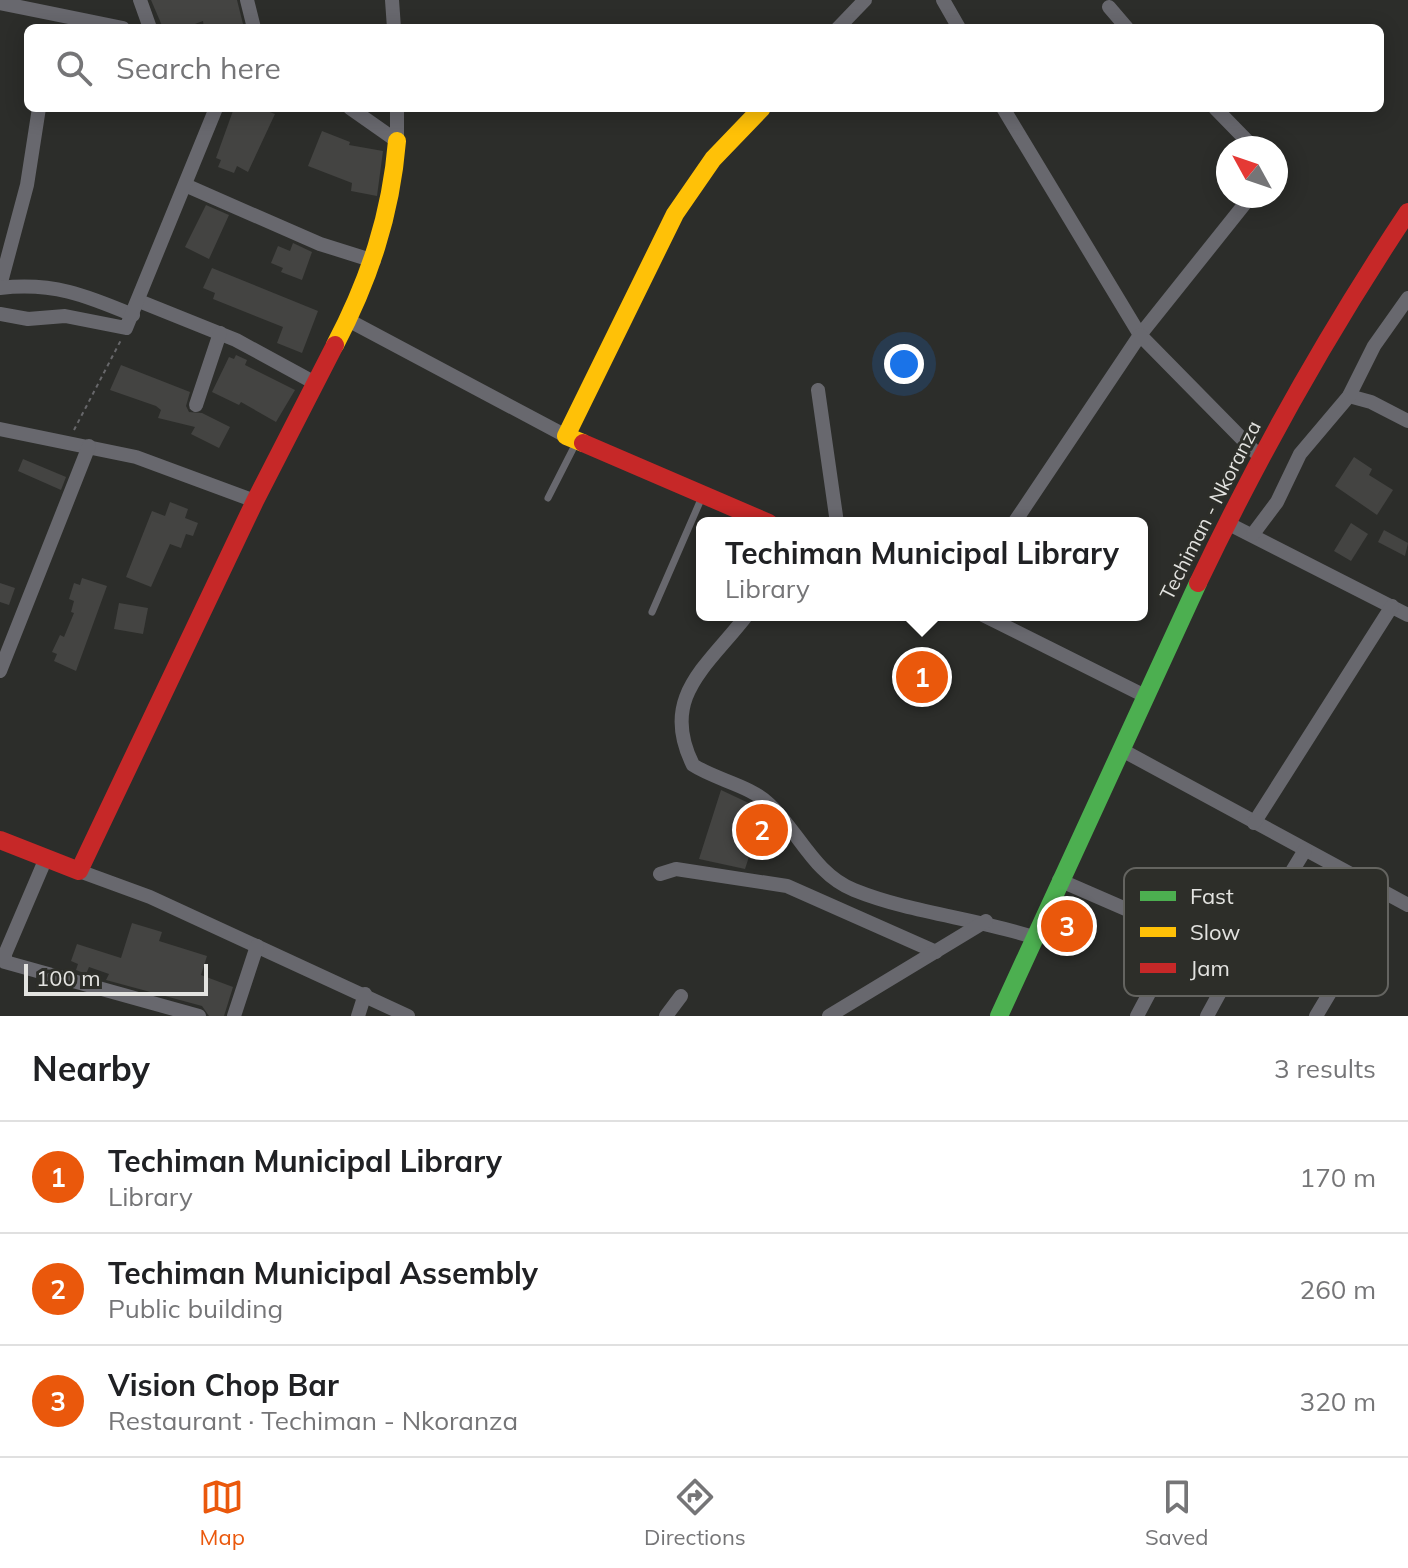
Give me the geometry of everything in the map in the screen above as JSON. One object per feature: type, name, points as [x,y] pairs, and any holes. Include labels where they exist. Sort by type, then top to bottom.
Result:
[{"type":"street","points":[[140,0],[149,24]]},
{"type":"street","points":[[247,0],[253,24]]},
{"type":"street","points":[[392,0],[394,24]]},
{"type":"street","points":[[842,24],[865,0]]},
{"type":"street","points":[[943,0],[957,24]]},
{"type":"street","points":[[0,3],[103,24]]},
{"type":"street","points":[[1109,7],[1124,24]]},
{"type":"street","points":[[38,112],[27,185],[0,287],[28,284],[72,290],[133,315],[220,333],[315,383]]},
{"type":"street","points":[[133,315],[214,112]]},
{"type":"street","points":[[356,112],[397,141]]},
{"type":"street","points":[[79,871],[255,501],[348,320],[374,261],[393,189],[397,112]]},
{"type":"street","points":[[572,438],[675,214],[713,159],[758,112]]},
{"type":"street","points":[[1005,112],[1140,335],[1259,456]]},
{"type":"street","points":[[1219,112],[1242,136]]},
{"type":"street","points":[[185,185],[320,244],[374,261]]},
{"type":"street","points":[[1018,517],[1140,335],[1241,208]]},
{"type":"street","name":"Techiman - Nkoranza","points":[[1000,1016],[1143,695],[1259,456],[1349,301],[1408,212]]},
{"type":"street","points":[[1253,534],[1277,502],[1300,454],[1349,396],[1374,346],[1408,298]]},
{"type":"street","points":[[0,314],[28,319],[133,315]]},
{"type":"street","points":[[348,320],[572,438],[755,517]]},
{"type":"street","points":[[196,405],[220,333]]},
{"type":"street","points":[[818,390],[836,517]]},
{"type":"street","points":[[1349,396],[1371,402],[1408,421]]},
{"type":"street","points":[[0,429],[89,446],[161,465],[255,501]]},
{"type":"street","points":[[0,671],[89,446]]},
{"type":"street","points":[[1227,523],[1408,615]]},
{"type":"street","points":[[1254,823],[1392,606]]},
{"type":"street","points":[[743,621],[682,702],[679,729],[693,765],[758,795],[770,805],[812,859],[845,885],[909,905],[986,921],[1033,937]]},
{"type":"street","points":[[995,621],[1143,695]]},
{"type":"street","points":[[1120,749],[1339,868]]},
{"type":"street","points":[[0,840],[150,897],[408,1016]]},
{"type":"street","points":[[1294,868],[1305,850]]},
{"type":"street","points":[[46,858],[5,954],[5,962],[199,1016]]},
{"type":"street","points":[[660,874],[676,869],[787,886],[936,952]]},
{"type":"street","points":[[1059,880],[1124,908]]},
{"type":"street","points":[[1388,894],[1408,905]]},
{"type":"street","points":[[829,1016],[986,921]]},
{"type":"street","points":[[234,1016],[257,946]]},
{"type":"street","points":[[358,1016],[365,994]]},
{"type":"street","points":[[666,1016],[681,996]]},
{"type":"street","points":[[1137,1016],[1148,996]]},
{"type":"street","points":[[1207,1016],[1218,996]]},
{"type":"street","points":[[1316,1016],[1328,996]]},
{"type":"lane","points":[[548,498],[572,438]]},
{"type":"lane","points":[[652,612],[703,495]]},
{"type":"path","points":[[66,443],[108,370],[133,315]]},
{"type":"building","points":[[151,0],[237,0],[243,24],[203,24],[203,21],[195,24],[161,24]]},
{"type":"building","points":[[233,112],[275,114],[248,172],[237,166],[234,173],[218,167],[221,160],[216,158]]},
{"type":"building","points":[[322,131],[350,142],[349,145],[383,151],[377,196],[351,191],[352,183],[308,166]]},
{"type":"building","points":[[206,205],[229,215],[209,259],[185,247]]},
{"type":"building","points":[[293,243],[312,252],[302,280],[281,272],[283,268],[271,263],[278,246],[290,251]]},
{"type":"building","points":[[212,268],[318,311],[302,353],[277,343],[283,327],[213,299],[215,293],[203,288]]},
{"type":"building","points":[[236,355],[247,360],[245,365],[295,390],[276,422],[241,402],[239,405],[212,392],[229,357],[234,359]]},
{"type":"building","points":[[121,365],[190,392],[186,406],[189,412],[202,413],[230,427],[219,448],[191,434],[195,427],[158,418],[161,410],[156,406],[110,390]]},
{"type":"building","points":[[1354,457],[1372,469],[1369,475],[1393,490],[1377,515],[1335,486]]},
{"type":"building","points":[[23,459],[66,477],[61,490],[18,471]]},
{"type":"building","points":[[170,502],[188,509],[185,518],[198,523],[193,536],[186,534],[181,548],[170,544],[151,587],[126,577],[152,511],[165,516]]},
{"type":"building","points":[[1351,523],[1368,534],[1351,561],[1334,551]]},
{"type":"building","points":[[1384,530],[1408,543],[1405,556],[1378,542]]},
{"type":"building","points":[[82,578],[107,586],[76,671],[54,661],[57,654],[52,652],[60,635],[64,637],[74,613],[71,612],[74,601],[69,599],[74,583],[80,585]]},
{"type":"building","points":[[0,583],[15,588],[9,605],[0,602]]},
{"type":"building","points":[[119,603],[148,608],[143,634],[114,629]]},
{"type":"building","points":[[721,790],[755,806],[763,812],[761,819],[770,822],[765,838],[756,835],[745,869],[699,859]]},
{"type":"building","points":[[132,923],[162,932],[159,941],[207,956],[201,975],[233,987],[224,1016],[209,1016],[202,1006],[106,980],[109,974],[89,967],[86,974],[76,970],[78,964],[71,961],[77,944],[121,958]]},
{"type":"traffic: fast","points":[[999,1016],[1198,583]]},
{"type":"traffic: slow","points":[[583,443],[566,436],[675,214],[713,159],[758,112]]},
{"type":"traffic: slow","points":[[335,345],[368,271],[384,221],[397,141]]},
{"type":"traffic: jam","points":[[1198,583],[1296,394],[1408,212]]},
{"type":"traffic: jam","points":[[0,840],[79,871],[255,501],[335,345]]},
{"type":"traffic: jam","points":[[583,443],[755,517]]},
{"type":"place","name":"Techiman Municipal Library","points":[[922,677]]},
{"type":"place","name":"Techiman Municipal Assembly","points":[[762,830]]},
{"type":"place","name":"Vision Chop Bar","points":[[1067,926]]}]
